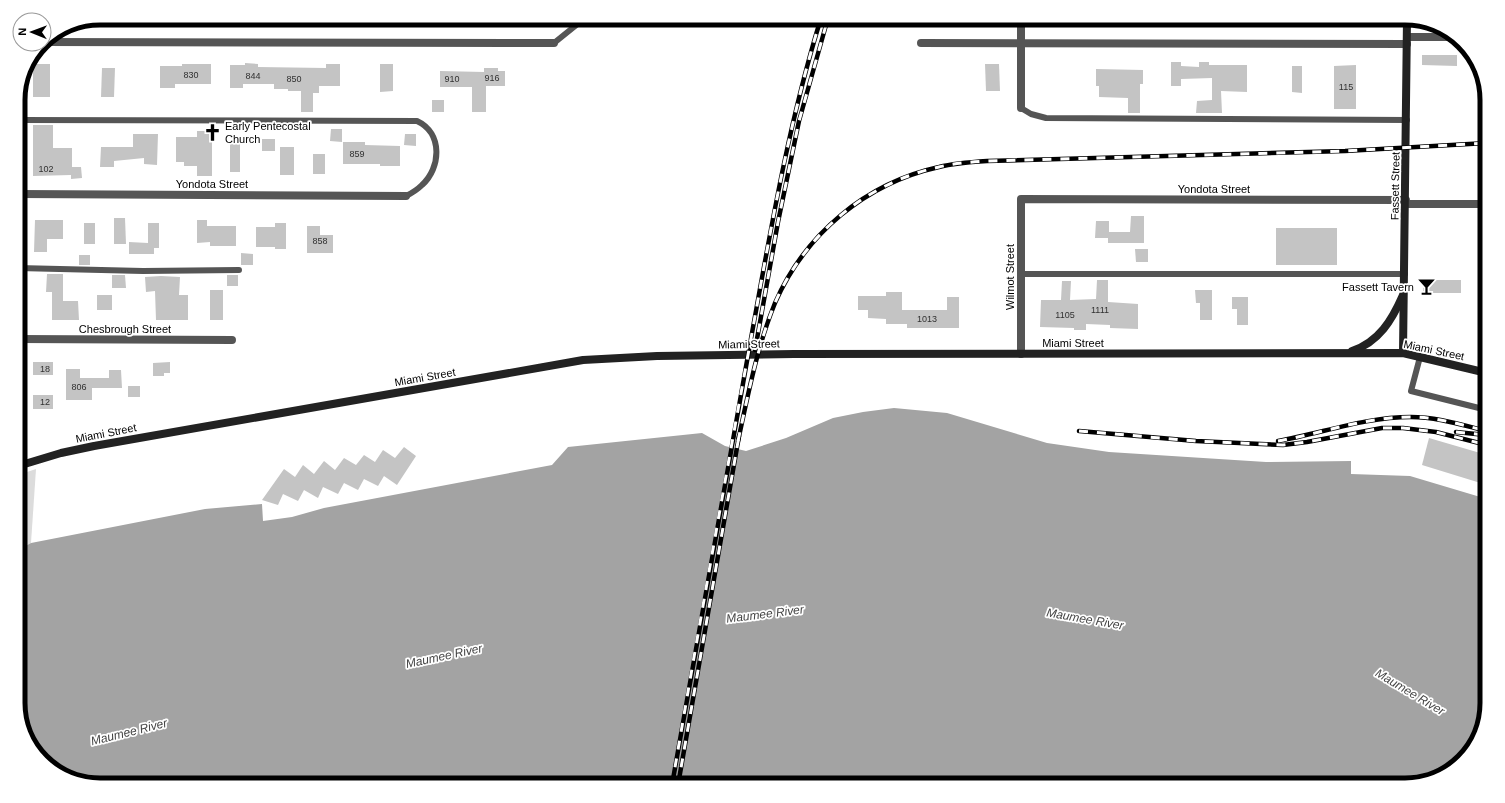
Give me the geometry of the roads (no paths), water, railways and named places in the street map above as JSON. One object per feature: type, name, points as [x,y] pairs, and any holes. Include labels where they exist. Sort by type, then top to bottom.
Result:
[{"type":"street","points":[[1021,25],[1021,108]]},
{"type":"street","name":"Fassett Street","points":[[1404,353],[1407,25]]},
{"type":"street","points":[[921,43],[1021,44],[1447,38]]},
{"type":"street","points":[[53,42],[554,43]]},
{"type":"street","name":"Yondota Street","points":[[25,194],[406,196]]},
{"type":"street","name":"Yondota Street","points":[[1021,199],[1480,204]]},
{"type":"street","name":"Wilmot Street","points":[[1021,199],[1021,354]]},
{"type":"street","points":[[1345,353],[1360,348],[1374,339],[1385,329],[1396,311],[1405,291]]},
{"type":"street","name":"Chesbrough Street","points":[[25,339],[232,340]]},
{"type":"street","name":"Miami Street","points":[[25,464],[61,453],[102,445],[583,360],[657,356],[794,354],[1404,353],[1480,371]]},
{"type":"lane","points":[[554,43],[576,25]]},
{"type":"lane","points":[[1021,108],[1031,114],[1046,118],[1407,120]]},
{"type":"lane","points":[[25,120],[417,121],[424,124],[430,130],[434,138],[436,157],[429,177],[423,185],[406,196]]},
{"type":"lane","points":[[25,268],[143,271],[239,270]]},
{"type":"lane","points":[[1021,274],[1405,274]]},
{"type":"lane","points":[[1420,357],[1411,391],[1480,408]]},
{"type":"water","name":"Maumee River","points":[[894,408],[947,413],[1047,443],[1109,452],[1266,462],[1351,461],[1351,474],[1410,476],[1480,497],[1480,703],[1479,717],[1472,736],[1461,752],[1451,762],[1442,768],[1424,775],[1405,778],[100,778],[86,777],[76,774],[58,765],[38,745],[29,727],[25,708],[25,546],[31,543],[205,509],[262,504],[263,521],[292,517],[324,508],[552,465],[568,447],[702,433],[725,446],[746,451],[786,438],[833,418]]},
{"type":"railway","points":[[673,778],[720,509],[773,221],[789,139],[809,58],[819,25]]},
{"type":"railway","points":[[755,350],[778,222],[799,121],[826,25]]},
{"type":"railway","points":[[738,441],[763,337],[775,303],[788,278],[803,255],[821,234],[841,215],[863,199],[887,185],[912,175],[939,167],[969,162],[1345,151],[1480,143]]},
{"type":"railway","points":[[1278,441],[1361,422],[1411,417],[1430,418],[1480,429]]},
{"type":"railway","points":[[1079,431],[1196,441],[1283,445],[1382,428],[1403,428],[1436,432],[1480,443]]},
{"type":"railway","points":[[1456,432],[1480,434]]},
{"type":"railway","points":[[679,778],[739,436]]},
{"type":"place","name":"Early Pentecostal Church","points":[[212,132]]},
{"type":"place","name":"Fassett Tavern","points":[[1427,287]]}]
